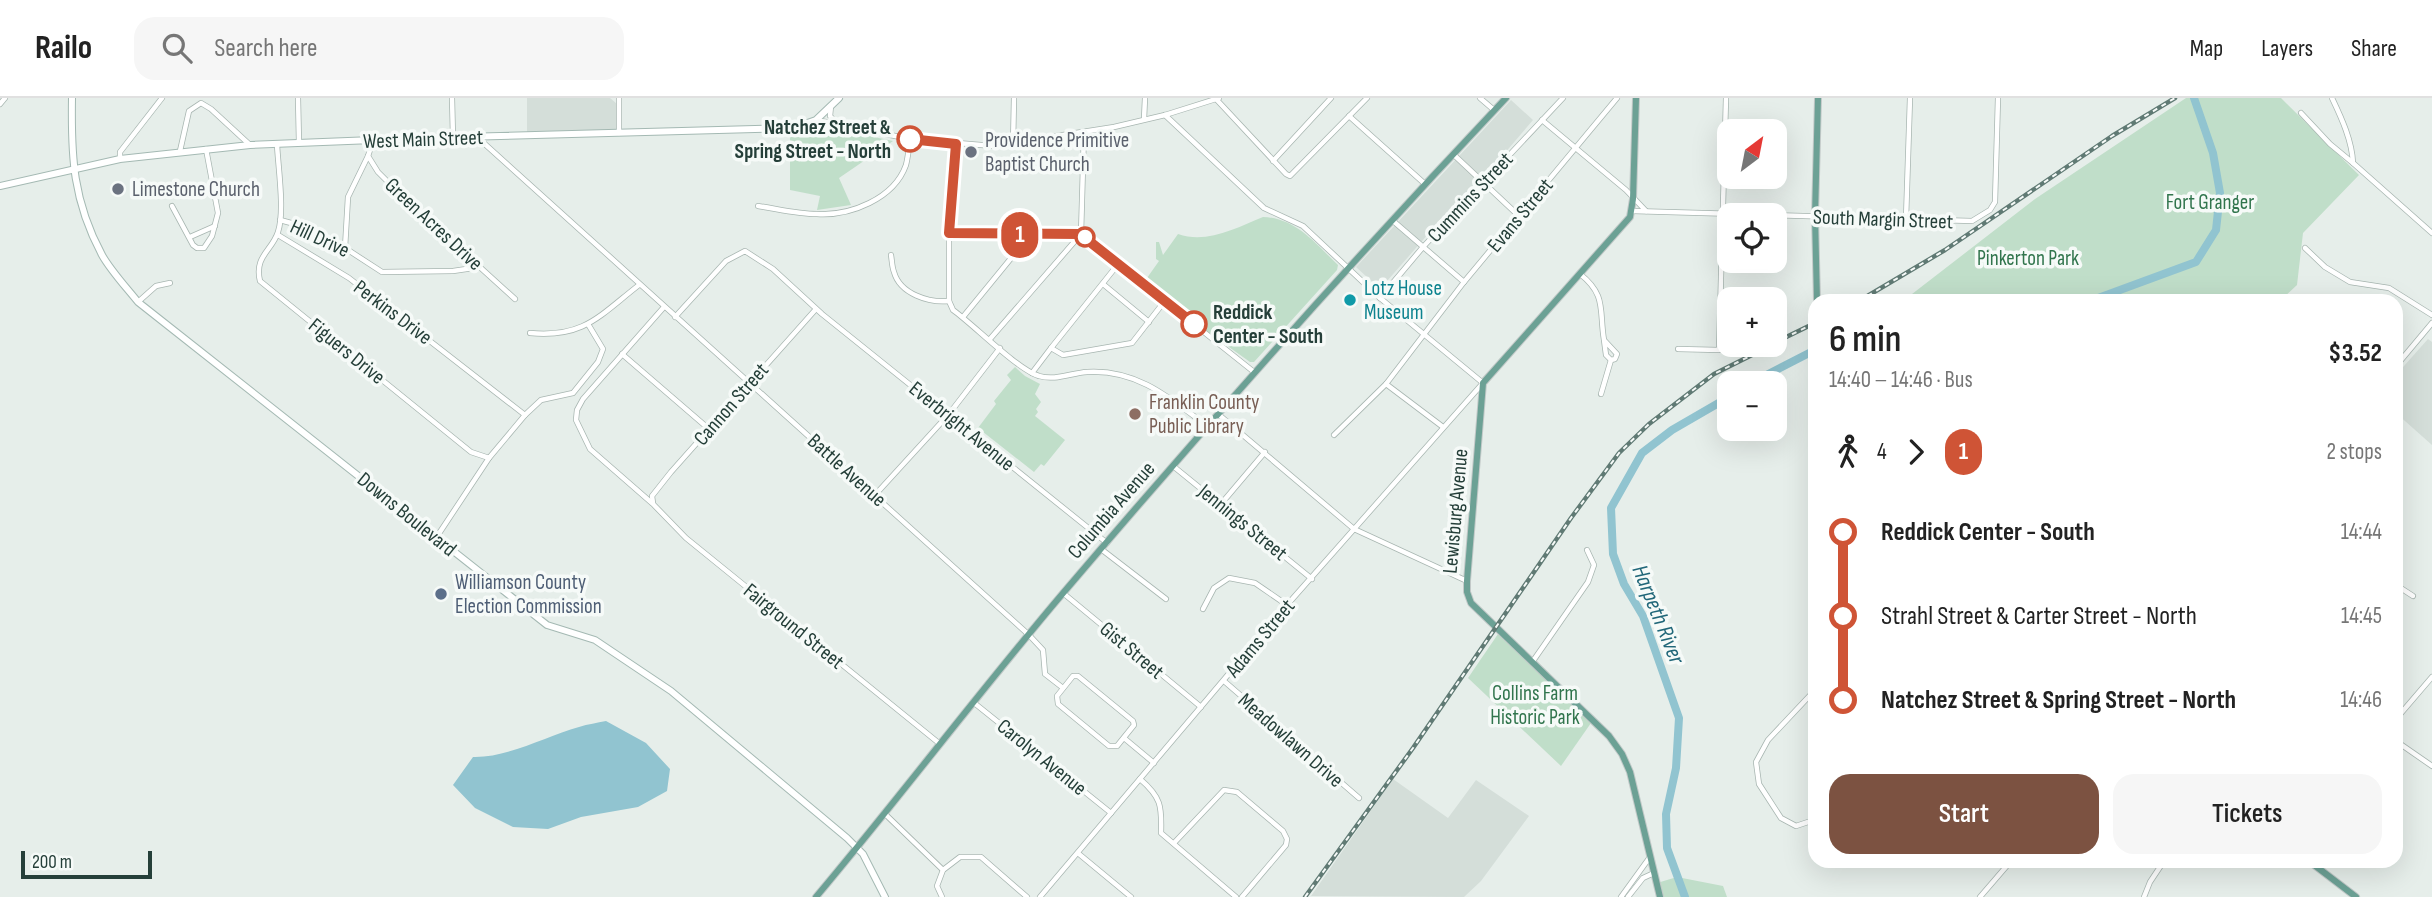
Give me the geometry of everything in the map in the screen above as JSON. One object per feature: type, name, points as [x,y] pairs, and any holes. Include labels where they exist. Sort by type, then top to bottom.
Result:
[{"type":"main road","name":"Columbia Avenue","points":[[816,897],[1028,635],[1207,426],[1506,98]]},
{"type":"main road","points":[[1483,383],[1628,220],[1633,198],[1636,98]]},
{"type":"main road","points":[[1817,294],[1815,216],[1818,98]]},
{"type":"main road","name":"Lewisburg Avenue","points":[[1483,383],[1467,592],[1471,603],[1609,736],[1622,754],[1630,772],[1660,897]]},
{"type":"main road","points":[[2318,868],[2357,897]]},
{"type":"street","points":[[0,104],[5,98]]},
{"type":"street","name":"Downs Boulevard","points":[[72,98],[73,170],[78,199],[103,256],[138,302],[547,625],[595,640],[671,691],[824,817],[857,848],[885,897]]},
{"type":"street","points":[[120,159],[120,152],[162,98]]},
{"type":"street","points":[[298,98],[299,144]]},
{"type":"street","points":[[452,98],[453,137]]},
{"type":"street","points":[[619,98],[619,133]]},
{"type":"street","name":"West Main Street","points":[[0,186],[120,159],[250,145],[793,128],[816,120],[838,98]]},
{"type":"street","points":[[1013,145],[1014,98]]},
{"type":"street","points":[[1144,119],[1145,98]]},
{"type":"street","points":[[1273,161],[1331,98]]},
{"type":"street","points":[[816,120],[910,139],[956,144],[1013,145],[1114,127],[1218,99],[1273,161],[1286,174],[1293,176],[1367,98]]},
{"type":"street","points":[[1480,98],[1494,110]]},
{"type":"street","name":"Cummins Street","points":[[1380,298],[1423,247],[1563,98]]},
{"type":"street","name":"Evans Street","points":[[1334,435],[1387,384],[1464,282],[1616,98]]},
{"type":"street","points":[[1723,203],[1726,98]]},
{"type":"street","points":[[1906,219],[1910,98]]},
{"type":"street","name":"South Margin Street","points":[[1787,215],[1972,222],[1990,210],[1995,202],[1998,98]]},
{"type":"street","points":[[2332,98],[2346,130],[2353,152],[2353,163]]},
{"type":"street","points":[[180,151],[189,111],[201,103],[250,145]]},
{"type":"street","points":[[831,106],[831,119],[842,127]]},
{"type":"street","points":[[2301,113],[2330,144],[2432,233]]},
{"type":"street","points":[[1165,115],[1255,201],[1303,226],[1380,298],[1483,383]]},
{"type":"street","points":[[1349,116],[1426,185]]},
{"type":"street","points":[[1542,120],[1646,211]]},
{"type":"street","points":[[990,339],[1080,234],[1084,132]]},
{"type":"street","name":"Battle Avenue","points":[[477,137],[1028,635],[1043,650],[1045,674],[1063,688],[1057,696],[1058,704],[1109,746],[1117,746],[1124,738]]},
{"type":"street","points":[[758,206],[831,214],[872,201],[891,190],[903,172],[910,139]]},
{"type":"street","points":[[345,248],[348,197],[373,141]]},
{"type":"street","name":"Figuers Drive","points":[[277,144],[280,220],[278,235],[263,254],[258,272],[260,281],[471,452],[489,458]]},
{"type":"street","points":[[956,144],[949,233],[949,301],[953,310],[1032,373],[1049,378],[1087,372],[1135,378],[1159,389],[1207,426]]},
{"type":"street","points":[[172,206],[197,248],[204,248],[215,226],[218,204],[206,149]]},
{"type":"street","points":[[1454,155],[1519,216]]},
{"type":"street","name":"Green Acres Drive","points":[[368,156],[378,172],[407,201],[515,299]]},
{"type":"street","name":"South Margin Street","points":[[1632,211],[1717,213]]},
{"type":"street","name":"Hill Drive","points":[[280,220],[302,226],[345,248],[382,272],[453,271],[481,267]]},
{"type":"street","points":[[1392,220],[1464,282]]},
{"type":"street","points":[[190,237],[215,226]]},
{"type":"street","points":[[949,233],[1080,234],[1254,372]]},
{"type":"street","name":"Perkins Drive","points":[[278,235],[349,278],[526,415]]},
{"type":"street","points":[[963,317],[1030,235]]},
{"type":"street","points":[[2305,248],[2325,267],[2350,282],[2389,288],[2399,294]]},
{"type":"street","name":"Everbright Avenue","points":[[675,317],[726,261],[745,251],[773,269],[817,309],[1107,543]]},
{"type":"street","points":[[891,255],[894,275],[913,294],[937,302],[949,301]]},
{"type":"street","points":[[1032,373],[1119,263]]},
{"type":"street","points":[[1678,349],[1719,350],[1721,273]]},
{"type":"street","points":[[1580,274],[1589,281],[1601,298],[1606,355],[1611,360]]},
{"type":"street","points":[[138,302],[156,286],[170,283]]},
{"type":"street","points":[[1103,284],[1149,322]]},
{"type":"street","points":[[530,333],[552,335],[588,324],[639,285]]},
{"type":"street","points":[[2403,297],[2432,315]]},
{"type":"street","points":[[1051,348],[1063,355],[1132,343],[1164,302]]},
{"type":"street","points":[[653,503],[590,449],[576,420],[577,410],[583,399],[664,307]]},
{"type":"street","name":"Cannon Street","points":[[653,503],[652,496],[817,309]]},
{"type":"street","points":[[2403,358],[2432,323]]},
{"type":"street","points":[[436,538],[489,458],[526,415],[541,400],[573,393],[598,362],[603,349],[588,324]]},
{"type":"street","points":[[1601,394],[1611,360],[1618,354],[1604,340]]},
{"type":"street","points":[[875,495],[949,414],[1000,348]]},
{"type":"street","points":[[622,354],[709,429]]},
{"type":"street","name":"Adams Street","points":[[1040,897],[1287,605],[1483,383]]},
{"type":"street","points":[[1387,384],[1443,427]]},
{"type":"street","points":[[1218,414],[1353,529],[1467,580]]},
{"type":"street","points":[[1221,504],[1265,452]]},
{"type":"street","name":"Jennings Street","points":[[1173,466],[1312,579]]},
{"type":"street","name":"Fairground Street","points":[[653,503],[686,538],[940,744]]},
{"type":"street","points":[[1101,549],[1166,599]]},
{"type":"street","points":[[1533,662],[1588,582],[1594,565],[1587,551]]},
{"type":"street","points":[[1203,609],[1214,588],[1229,578],[1255,583],[1287,605]]},
{"type":"street","points":[[2403,590],[2413,596]]},
{"type":"street","name":"Gist Street","points":[[1063,593],[1200,707]]},
{"type":"street","points":[[1063,688],[1073,676],[1078,676],[1124,713],[1134,725],[1124,738],[1154,763]]},
{"type":"street","points":[[2403,711],[2432,677]]},
{"type":"street","name":"Meadowlawn Drive","points":[[1224,681],[1359,798]]},
{"type":"street","points":[[1808,697],[1768,740],[1756,762],[1759,784],[1781,818],[1796,826],[1808,822]]},
{"type":"street","name":"Carolyn Avenue","points":[[973,702],[1111,813]]},
{"type":"street","points":[[2403,746],[2432,766]]},
{"type":"street","points":[[1140,779],[1154,791],[1161,808],[1161,833],[1236,897]]},
{"type":"street","points":[[1174,843],[1224,790],[1237,792],[1283,831],[1287,839],[1286,845],[1242,897]]},
{"type":"street","points":[[884,813],[943,870]]},
{"type":"street","points":[[1079,853],[1131,897]]},
{"type":"street","points":[[942,897],[937,886],[943,870],[960,856],[981,857],[1027,897]]},
{"type":"street","points":[[1621,897],[1651,856]]},
{"type":"street","points":[[1980,897],[2005,868]]},
{"type":"street","points":[[2144,897],[2159,868]]},
{"type":"street","points":[[1628,897],[1643,878],[1654,873]]},
{"type":"street","points":[[2341,897],[2347,890]]},
{"type":"shaded area","points":[[527,98],[610,98],[617,104],[616,130],[527,132]]},
{"type":"shaded area","points":[[1511,100],[1533,120],[1380,289],[1356,267]]},
{"type":"shaded area","points":[[2428,339],[2432,342],[2432,445],[2403,419],[2403,367]]},
{"type":"shaded area","points":[[1393,779],[1448,818],[1476,780],[1529,816],[1481,881],[1464,897],[1311,896]]},
{"type":"green space","name":"Fort Granger","points":[[2186,98],[2281,98],[2359,175],[2303,233],[2297,285],[2287,294],[1912,294],[2035,199]]},
{"type":"green space","points":[[817,125],[893,141],[839,178],[851,205],[817,210],[820,196],[790,190],[790,132],[806,132]]},
{"type":"green space","points":[[1263,217],[1275,218],[1295,227],[1338,265],[1337,270],[1254,362],[1250,362],[1142,285],[1159,261],[1156,259],[1156,242],[1159,242],[1163,255],[1178,234],[1189,237],[1211,236]]},
{"type":"green space","points":[[1015,367],[1040,384],[1035,394],[1041,402],[1035,416],[1065,440],[1044,466],[1041,464],[1034,472],[978,428],[996,404],[994,401],[1011,380],[1007,375]]},
{"type":"green space","name":"Collins Farm Historic Park","points":[[1498,634],[1591,723],[1561,766],[1468,678]]},
{"type":"green space","points":[[1677,877],[1723,886],[1727,897],[1660,897],[1657,883]]},
{"type":"water","points":[[606,721],[646,743],[670,769],[667,791],[638,807],[581,817],[548,829],[513,827],[475,808],[453,785],[473,757],[500,754],[566,731]]},
{"type":"waterway","name":"Harpeth River","points":[[2109,294],[2196,262],[2216,230],[2220,193],[2213,153],[2194,98]]},
{"type":"waterway","name":"Harpeth River","points":[[1774,371],[1808,354]]},
{"type":"waterway","name":"Harpeth River","points":[[1685,897],[1667,848],[1666,814],[1676,768],[1679,718],[1643,616],[1624,584],[1613,554],[1611,508],[1642,453],[1672,430],[1717,404]]},
{"type":"railway","points":[[1871,294],[1945,250],[2112,136],[2175,98]]},
{"type":"railway","points":[[1787,337],[1808,326]]},
{"type":"railway","points":[[1305,897],[1413,748],[1571,518],[1619,453],[1649,424],[1714,374],[1748,357]]},
{"type":"bus line","name":"1","points":[[910,139],[956,144],[949,233],[1080,234],[1194,324]]},
{"type":"place","name":"Natchez Street & Spring Street - North","points":[[910,139]]},
{"type":"place","name":"Providence Primitive Baptist Church","points":[[971,152]]},
{"type":"place","name":"Limestone Church","points":[[118,189]]},
{"type":"place","name":"Lotz House Museum","points":[[1350,300]]},
{"type":"place","name":"Reddick Center - South","points":[[1194,324]]},
{"type":"place","name":"Franklin County Public Library","points":[[1135,414]]},
{"type":"place","name":"Williamson County Election Commission","points":[[441,594]]},
{"type":"park label","name":"Pinkerton Park","points":[[2028,258]]}]
